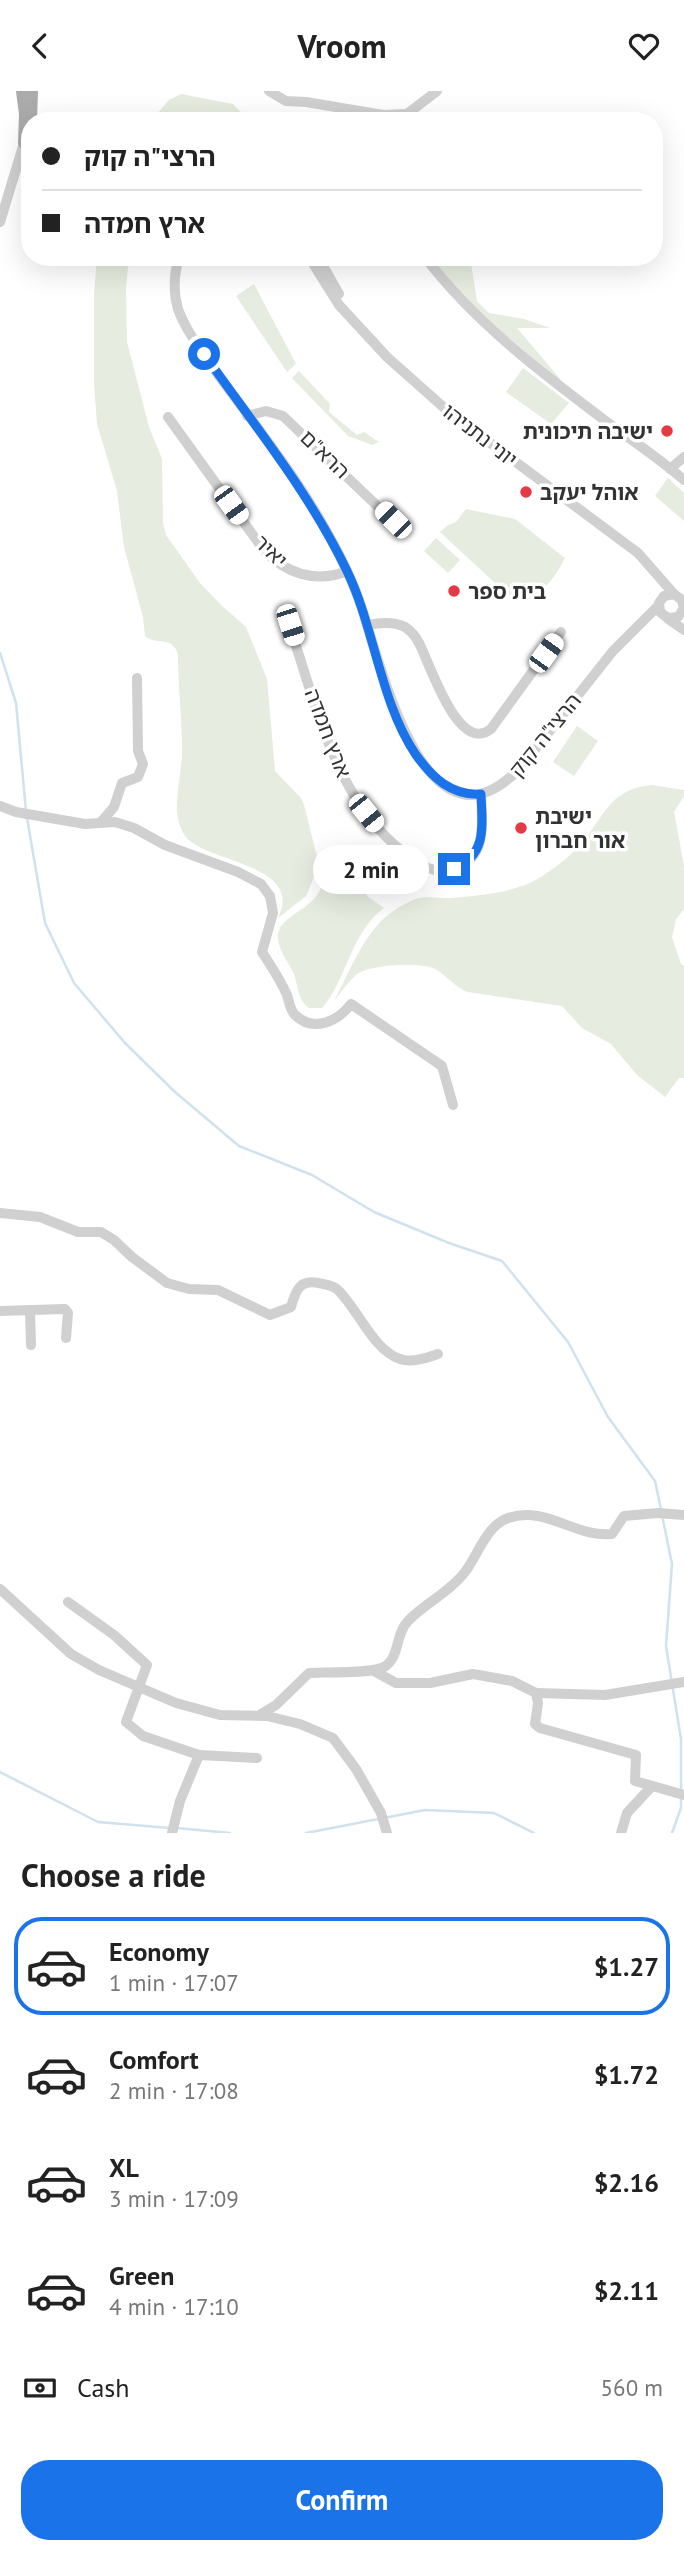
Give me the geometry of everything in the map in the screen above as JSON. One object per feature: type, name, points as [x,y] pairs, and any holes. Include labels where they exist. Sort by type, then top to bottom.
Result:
[{"type":"main road","points":[[22,91],[25,112]]},
{"type":"main road","points":[[32,91],[33,112]]},
{"type":"main road","points":[[33,105],[41,91]]},
{"type":"street","points":[[269,91],[286,101],[365,112]]},
{"type":"street","points":[[410,112],[438,91]]},
{"type":"street","points":[[0,222],[21,153]]},
{"type":"street","points":[[178,266],[175,286],[181,316],[191,336],[301,488],[347,571],[396,713],[416,754],[439,782],[447,787],[466,794],[481,794]]},
{"type":"street","name":"יוני נתניהו","points":[[315,266],[339,305],[387,357],[450,413],[621,540],[645,561],[681,600]]},
{"type":"street","name":"יוני נתניהו","points":[[323,266],[356,325]]},
{"type":"street","points":[[433,266],[464,303],[504,339],[559,385],[684,480]]},
{"type":"street","name":"הרא\"ם","points":[[247,416],[273,411],[284,416],[393,520]]},
{"type":"street","name":"יאיר","points":[[168,417],[263,549],[276,562],[286,569],[310,576],[338,575],[347,571]]},
{"type":"street","points":[[670,469],[684,457]]},
{"type":"street","name":"יוני נתניהו","points":[[645,561],[659,588],[659,603],[666,617]]},
{"type":"street","name":"הרצי\"ה קוק","points":[[481,794],[495,789],[513,775],[613,651],[667,594],[681,600],[678,617],[654,618],[637,627]]},
{"type":"street","points":[[666,617],[684,630]]},
{"type":"street","name":"ארץ חמדה","points":[[288,621],[325,732],[340,768],[366,813],[396,847],[434,871],[462,866],[475,853],[481,837],[481,794]]},
{"type":"street","points":[[367,625],[401,625],[412,633],[447,705],[467,728],[480,734],[491,729],[561,632]]},
{"type":"street","points":[[101,821],[114,807],[122,783],[138,777],[143,764],[138,751],[137,678]]},
{"type":"street","points":[[0,806],[16,812],[85,824],[115,822],[134,828],[165,845],[238,871],[261,884],[270,895],[273,913],[261,952],[275,970],[293,1014],[309,1024],[329,1023],[342,1015],[351,1004],[442,1066],[453,1105]]},
{"type":"street","points":[[0,1213],[40,1217],[78,1232],[101,1232],[167,1283],[189,1289],[218,1290],[270,1315],[290,1307],[296,1288],[305,1282],[336,1287],[391,1355],[403,1360],[422,1360],[438,1354]]},
{"type":"street","points":[[0,1311],[65,1309],[68,1313],[66,1338]]},
{"type":"street","points":[[30,1310],[31,1345]]},
{"type":"street","points":[[261,1714],[276,1705],[309,1673],[374,1671],[386,1666],[394,1656],[398,1637],[407,1622],[439,1598],[465,1572],[492,1530],[505,1519],[527,1514],[603,1535],[612,1534],[624,1516],[658,1513],[684,1515]]},
{"type":"street","points":[[0,1589],[71,1654],[99,1670],[176,1703],[220,1715],[261,1714],[300,1724],[333,1738],[356,1769],[381,1813],[387,1833]]},
{"type":"street","points":[[68,1602],[114,1635],[148,1665],[126,1722],[143,1736],[199,1755],[257,1758]]},
{"type":"street","points":[[374,1671],[396,1683],[430,1683],[473,1674],[512,1681],[536,1693],[605,1695],[684,1682]]},
{"type":"street","points":[[536,1693],[538,1703],[535,1724],[540,1728],[636,1755],[635,1781],[684,1795]]},
{"type":"street","points":[[172,1833],[180,1801],[199,1755]]},
{"type":"street","points":[[621,1833],[627,1813],[652,1786]]},
{"type":"shaded area","points":[[181,94],[233,104],[241,112],[159,112],[169,100]]},
{"type":"shaded area","points":[[96,266],[128,266],[127,342],[149,427],[162,459],[163,523],[166,535],[200,583],[246,627],[267,679],[275,771],[301,798],[319,865],[306,896],[278,918],[283,900],[278,886],[266,875],[196,845],[185,836],[179,824],[177,803],[182,751],[178,654],[172,645],[145,636],[143,617],[124,547],[117,491],[97,424],[94,294]]},
{"type":"shaded area","points":[[437,266],[471,266],[477,301],[489,313],[524,319],[550,328],[517,328],[566,386],[472,307]]},
{"type":"shaded area","points":[[254,284],[296,364],[287,372],[236,296]]},
{"type":"shaded area","points":[[523,368],[569,403],[551,424],[506,392]]},
{"type":"shaded area","points":[[299,371],[330,404],[329,412],[357,435],[364,432],[379,442],[372,445],[348,436],[292,378]]},
{"type":"shaded area","points":[[668,478],[684,493],[684,521],[655,496]]},
{"type":"shaded area","points":[[466,509],[515,519],[565,558],[549,583],[526,601],[508,595],[440,532],[456,522]]},
{"type":"shaded area","points":[[436,538],[460,560],[448,573],[424,551]]},
{"type":"shaded area","points":[[577,726],[598,741],[574,776],[553,762]]},
{"type":"shaded area","points":[[652,785],[684,790],[684,796],[674,812],[684,866],[684,909],[676,919],[672,937],[684,966],[684,1078],[679,1078],[665,1097],[637,1075],[611,1044],[582,1028],[562,1006],[468,992],[430,967],[396,965],[362,971],[334,1001],[371,933],[396,909],[426,897],[450,898],[487,894],[531,882],[553,869],[576,850],[619,796],[639,787]]},
{"type":"shaded area","points":[[323,848],[358,880],[367,896],[384,908],[363,930],[337,984],[322,1008],[309,1008],[300,997],[294,974],[280,948],[278,933],[285,922],[318,894],[325,868]]},
{"type":"waterway","points":[[0,653],[16,703],[26,811]]},
{"type":"waterway","points":[[27,818],[45,923],[74,983],[125,1043],[175,1092],[239,1146],[312,1175],[374,1212],[449,1243],[502,1261],[568,1342],[608,1417],[655,1481],[661,1509]]},
{"type":"waterway","points":[[662,1515],[672,1564],[666,1646],[681,1739],[681,1790]]},
{"type":"waterway","points":[[0,1772],[98,1822],[170,1828]]},
{"type":"waterway","points":[[672,1833],[681,1808],[681,1797]]},
{"type":"waterway","points":[[306,1833],[425,1810],[494,1813],[534,1833]]},
{"type":"waterway","points":[[176,1828],[230,1833]]},
{"type":"place","name":"ישיבה תיכונית","points":[[667,431]]},
{"type":"place","name":"אוהל יעקב","points":[[526,492]]},
{"type":"place","name":"בית ספר","points":[[454,591]]},
{"type":"place","name":"ישיבת אור חברון","points":[[521,828]]},
{"type":"route","points":[[204,354],[282,461],[312,505],[330,538],[358,597],[396,713],[416,754],[439,782],[447,787],[466,794],[481,794],[482,826],[479,845],[470,860],[454,869]]}]
